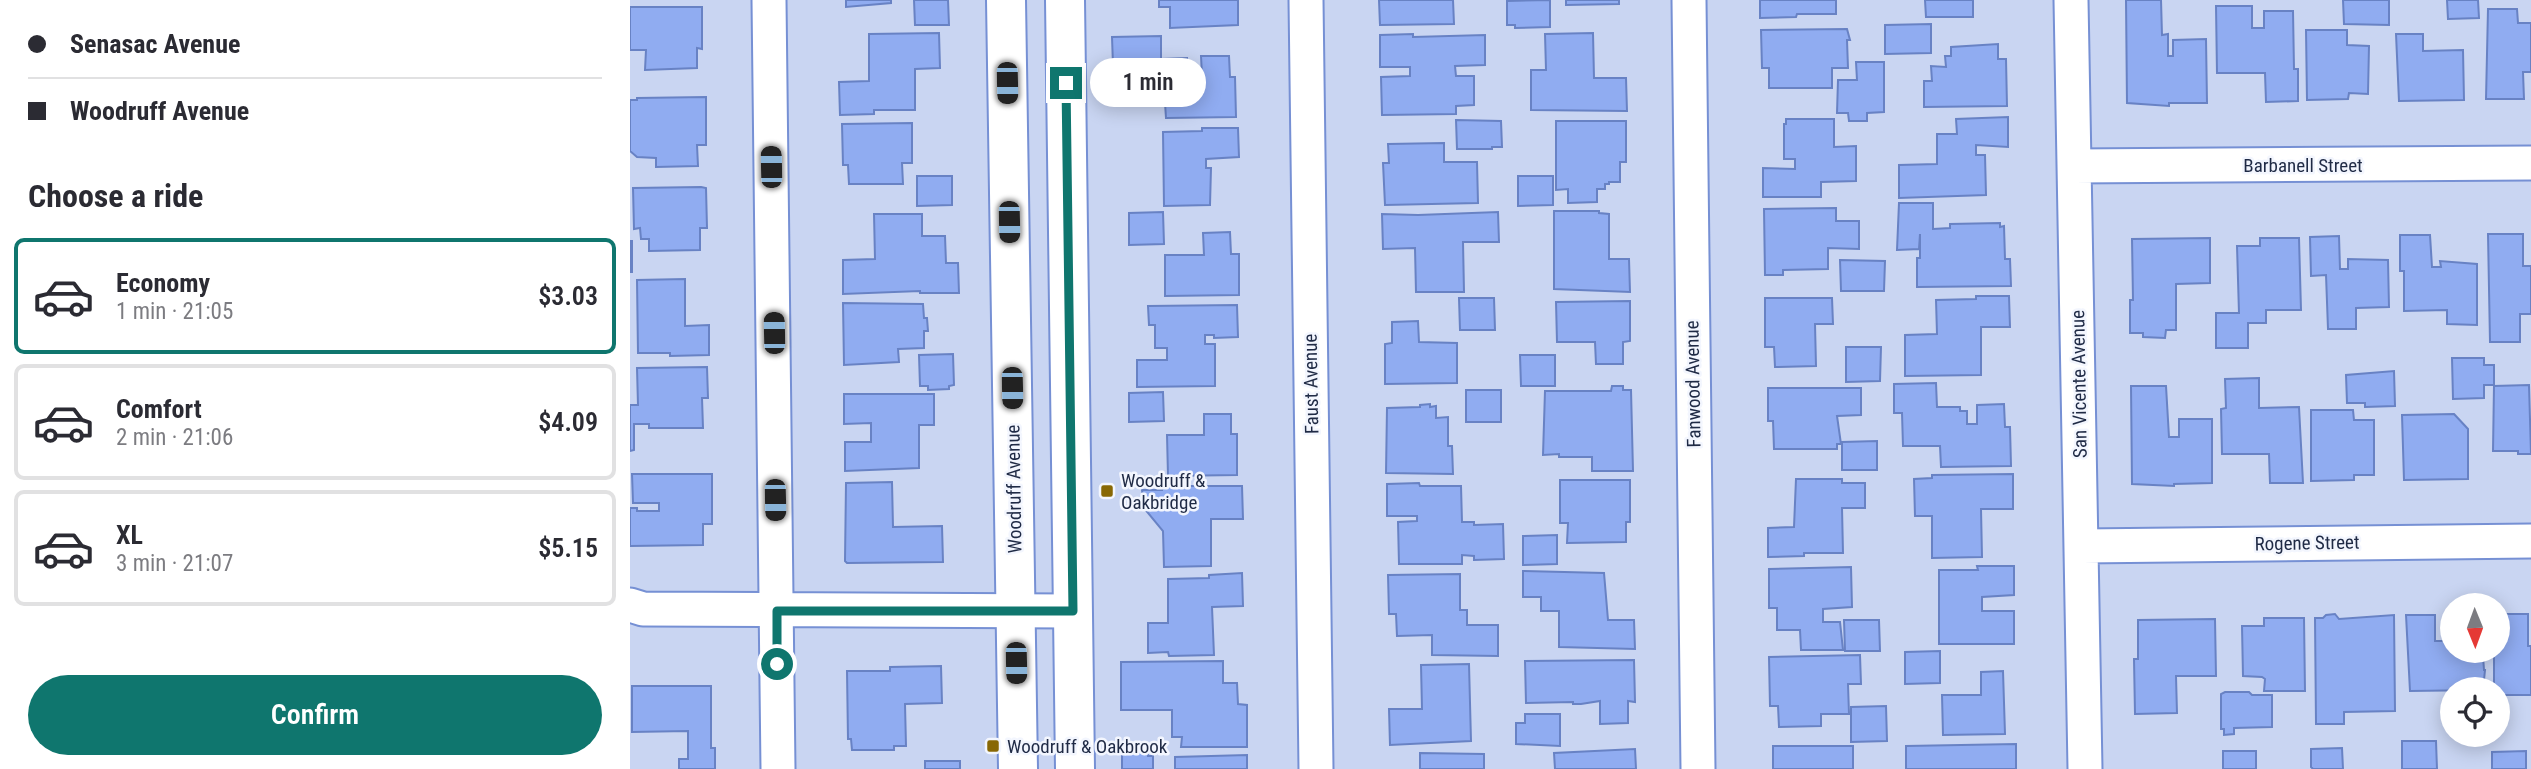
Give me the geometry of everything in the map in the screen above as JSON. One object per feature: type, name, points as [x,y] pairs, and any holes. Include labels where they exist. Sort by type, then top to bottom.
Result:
[{"type":"main road","name":"Woodruff Avenue","points":[[1006,0],[1018,769]]},
{"type":"main road","points":[[1065,0],[1075,769]]},
{"type":"street","points":[[769,0],[778,769]]},
{"type":"street","name":"Faust Avenue","points":[[1306,0],[1316,769]]},
{"type":"street","name":"Fanwood Avenue","points":[[1689,0],[1698,769]]},
{"type":"street","name":"San Vicente Avenue","points":[[2071,0],[2085,769]]},
{"type":"street","name":"Barbanell Street","points":[[2074,166],[2531,163]]},
{"type":"street","name":"Rogene Street","points":[[2083,546],[2531,541]]},
{"type":"street","points":[[630,605],[643,610],[1073,611]]},
{"type":"building","points":[[846,0],[891,0],[891,3],[846,7]]},
{"type":"building","points":[[914,0],[948,0],[949,25],[915,25]]},
{"type":"building","points":[[1159,0],[1238,0],[1238,25],[1170,28],[1170,7],[1159,7]]},
{"type":"building","points":[[1379,0],[1453,0],[1454,24],[1380,25]]},
{"type":"building","points":[[1550,0],[1550,27],[1515,28],[1515,25],[1507,25],[1507,1]]},
{"type":"building","points":[[1566,0],[1619,0],[1619,4],[1566,5]]},
{"type":"building","points":[[1760,0],[1836,0],[1836,14],[1760,18]]},
{"type":"building","points":[[1925,0],[1973,0],[1973,17],[1926,17]]},
{"type":"building","points":[[2126,0],[2161,0],[2162,35],[2168,34],[2168,56],[2173,56],[2173,40],[2206,39],[2207,103],[2169,103],[2169,106],[2127,103]]},
{"type":"building","points":[[2343,0],[2389,0],[2389,25],[2344,24]]},
{"type":"building","points":[[2447,0],[2478,0],[2479,18],[2448,19]]},
{"type":"building","points":[[2216,6],[2252,6],[2252,28],[2264,28],[2264,11],[2293,11],[2294,69],[2298,69],[2298,101],[2266,102],[2265,73],[2217,73]]},
{"type":"building","points":[[630,7],[702,7],[702,49],[697,48],[697,68],[645,70],[646,50],[630,50]]},
{"type":"building","points":[[2488,9],[2517,9],[2518,23],[2531,23],[2531,72],[2523,72],[2524,99],[2486,99]]},
{"type":"building","points":[[1931,24],[1931,53],[1885,54],[1885,25]]},
{"type":"building","points":[[1847,29],[1850,40],[1847,40],[1848,68],[1832,68],[1832,88],[1769,88],[1769,68],[1762,68],[1761,30]]},
{"type":"building","points":[[2306,30],[2347,30],[2347,45],[2369,46],[2368,94],[2349,93],[2348,99],[2307,100]]},
{"type":"building","points":[[939,33],[940,68],[915,69],[915,110],[874,110],[874,114],[840,115],[839,82],[869,81],[869,34]]},
{"type":"building","points":[[1593,33],[1594,78],[1626,78],[1627,111],[1531,110],[1531,70],[1546,70],[1545,34]]},
{"type":"building","points":[[1413,34],[1413,37],[1485,35],[1485,65],[1455,66],[1456,76],[1474,76],[1474,105],[1456,106],[1456,114],[1382,115],[1381,77],[1410,76],[1410,67],[1380,67],[1380,35]]},
{"type":"building","points":[[2396,34],[2423,34],[2423,51],[2463,50],[2464,100],[2399,101]]},
{"type":"building","points":[[1161,36],[1161,59],[1187,58],[1187,76],[1202,75],[1201,56],[1229,56],[1230,77],[1235,77],[1236,117],[1166,118],[1165,103],[1148,103],[1148,87],[1144,87],[1144,64],[1113,65],[1112,37]]},
{"type":"building","points":[[1998,44],[1998,59],[2006,59],[2007,106],[1924,107],[1924,81],[1932,81],[1931,66],[1946,67],[1945,56],[1951,56],[1951,47]]},
{"type":"building","points":[[1856,62],[1884,62],[1884,112],[1867,113],[1867,121],[1849,121],[1848,113],[1837,113],[1838,80],[1857,80]]},
{"type":"building","points":[[706,97],[706,145],[697,145],[698,166],[656,167],[656,158],[637,157],[630,151],[630,100]]},
{"type":"building","points":[[2008,117],[2008,147],[1976,145],[1976,155],[1985,155],[1986,195],[1899,198],[1899,165],[1937,164],[1937,134],[1957,134],[1956,119]]},
{"type":"building","points":[[1786,119],[1834,119],[1834,147],[1856,146],[1856,181],[1821,182],[1821,197],[1763,197],[1763,168],[1795,169],[1795,159],[1784,159]]},
{"type":"building","points":[[1456,120],[1501,121],[1502,147],[1457,149]]},
{"type":"building","points":[[1556,121],[1626,121],[1626,162],[1620,162],[1620,182],[1609,182],[1605,184],[1605,189],[1597,189],[1597,202],[1568,203],[1568,189],[1556,190]]},
{"type":"building","points":[[912,123],[912,163],[902,163],[903,184],[849,184],[848,165],[843,165],[842,124]]},
{"type":"building","points":[[1202,128],[1238,128],[1239,157],[1206,159],[1206,168],[1211,168],[1210,205],[1164,206],[1163,132],[1202,131]]},
{"type":"building","points":[[1444,143],[1444,162],[1477,162],[1478,203],[1385,205],[1383,163],[1389,163],[1388,144]]},
{"type":"building","points":[[917,176],[952,176],[952,205],[917,206]]},
{"type":"building","points":[[1518,176],[1553,176],[1553,205],[1518,206]]},
{"type":"building","points":[[633,188],[706,188],[707,228],[700,228],[700,250],[649,251],[649,239],[641,239],[640,228],[634,229]]},
{"type":"building","points":[[1899,203],[1933,203],[1933,229],[1950,228],[1950,224],[2000,223],[2000,227],[2004,226],[2005,259],[2010,259],[2011,286],[1917,287],[1920,234],[1919,249],[1897,250]]},
{"type":"building","points":[[1836,208],[1836,221],[1859,221],[1859,249],[1828,248],[1828,269],[1783,270],[1783,275],[1765,275],[1764,209]]},
{"type":"building","points":[[1554,211],[1599,211],[1609,214],[1609,259],[1629,259],[1630,292],[1554,289]]},
{"type":"building","points":[[1163,212],[1164,244],[1129,245],[1129,213]]},
{"type":"building","points":[[1498,212],[1499,242],[1463,242],[1464,292],[1416,292],[1415,248],[1383,249],[1382,214]]},
{"type":"building","points":[[874,214],[922,214],[922,236],[945,236],[946,263],[958,263],[959,293],[920,291],[843,294],[843,260],[875,259]]},
{"type":"building","points":[[1230,232],[1231,254],[1239,254],[1239,295],[1165,296],[1165,255],[1204,255],[1203,233]]},
{"type":"building","points":[[2488,234],[2523,234],[2523,266],[2531,266],[2531,314],[2520,314],[2520,342],[2490,342]]},
{"type":"building","points":[[2400,235],[2430,235],[2432,267],[2441,267],[2440,261],[2477,264],[2477,325],[2447,324],[2447,310],[2404,311],[2404,271],[2400,271]]},
{"type":"building","points":[[2339,236],[2340,269],[2348,269],[2348,259],[2388,260],[2389,307],[2356,308],[2356,329],[2328,329],[2326,275],[2311,276],[2310,237]]},
{"type":"building","points":[[2210,238],[2210,283],[2176,284],[2176,330],[2166,330],[2165,338],[2143,337],[2143,333],[2130,333],[2130,300],[2133,300],[2132,239]]},
{"type":"building","points":[[2260,238],[2299,238],[2301,310],[2266,310],[2266,323],[2248,323],[2248,348],[2216,348],[2216,313],[2239,313],[2237,246],[2260,246]]},
{"type":"building","points":[[632,241],[632,272],[630,272]]},
{"type":"building","points":[[1840,260],[1885,261],[1884,291],[1841,291]]},
{"type":"building","points":[[685,279],[685,326],[709,325],[709,355],[638,353],[637,280]]},
{"type":"building","points":[[1976,296],[2009,296],[2010,327],[1981,327],[1981,375],[1905,376],[1905,335],[1937,334],[1936,300],[1976,299]]},
{"type":"building","points":[[1459,298],[1494,298],[1495,330],[1460,330]]},
{"type":"building","points":[[1765,298],[1832,298],[1833,324],[1815,324],[1816,366],[1775,367],[1774,347],[1765,347]]},
{"type":"building","points":[[1630,301],[1630,341],[1623,342],[1623,364],[1596,364],[1595,342],[1557,342],[1556,302]]},
{"type":"building","points":[[843,303],[923,304],[928,331],[924,331],[924,348],[898,349],[899,362],[844,365]]},
{"type":"building","points":[[1237,305],[1238,337],[1214,338],[1214,335],[1205,335],[1205,344],[1215,344],[1215,386],[1137,387],[1137,360],[1167,360],[1167,348],[1155,348],[1155,325],[1149,325],[1148,306]]},
{"type":"building","points":[[1418,321],[1419,342],[1457,343],[1457,383],[1385,384],[1385,344],[1392,343],[1392,322]]},
{"type":"building","points":[[1846,347],[1881,347],[1880,381],[1846,382]]},
{"type":"building","points":[[953,354],[954,385],[949,386],[949,389],[928,390],[928,386],[920,386],[919,355]]},
{"type":"building","points":[[1520,355],[1555,355],[1555,386],[1521,386]]},
{"type":"building","points":[[2452,358],[2484,358],[2484,365],[2494,365],[2494,385],[2484,385],[2484,398],[2453,399]]},
{"type":"building","points":[[707,367],[708,398],[702,398],[703,428],[649,428],[649,424],[634,424],[634,450],[630,451],[630,405],[638,405],[637,368]]},
{"type":"building","points":[[2394,371],[2395,406],[2365,407],[2365,403],[2347,403],[2346,375]]},
{"type":"building","points":[[2259,378],[2259,408],[2299,407],[2303,483],[2270,483],[2269,454],[2222,454],[2221,409],[2226,408],[2225,379]]},
{"type":"building","points":[[1936,383],[1937,407],[1960,407],[1960,411],[1967,411],[1967,424],[1977,424],[1977,405],[2004,404],[2005,427],[2010,427],[2011,466],[1941,467],[1940,446],[1903,446],[1902,413],[1894,413],[1894,384]]},
{"type":"building","points":[[2529,385],[2531,454],[2493,451],[2494,386]]},
{"type":"building","points":[[1612,386],[1623,386],[1623,390],[1631,390],[1633,471],[1592,471],[1592,457],[1543,455],[1545,391],[1611,391]]},
{"type":"building","points":[[2131,386],[2166,386],[2169,437],[2179,437],[2179,419],[2212,419],[2212,483],[2174,486],[2132,484]]},
{"type":"building","points":[[1768,388],[1861,388],[1861,415],[1837,416],[1841,444],[1837,444],[1837,449],[1774,449],[1773,421],[1768,421]]},
{"type":"building","points":[[1466,390],[1501,390],[1501,422],[1466,422]]},
{"type":"building","points":[[1163,392],[1164,421],[1129,422],[1129,393]]},
{"type":"building","points":[[844,394],[934,394],[934,425],[919,425],[919,468],[845,471],[845,442],[871,442],[871,423],[844,424]]},
{"type":"building","points":[[1430,404],[1430,407],[1436,406],[1436,418],[1448,417],[1448,446],[1452,446],[1453,474],[1386,473],[1387,408]]},
{"type":"building","points":[[2311,410],[2353,410],[2354,420],[2374,420],[2374,475],[2354,475],[2354,480],[2311,481]]},
{"type":"building","points":[[1204,414],[1231,414],[1231,434],[1237,434],[1237,475],[1168,476],[1167,435],[1204,435]]},
{"type":"building","points":[[2454,414],[2468,429],[2468,479],[2404,480],[2402,415]]},
{"type":"building","points":[[1877,441],[1877,470],[1842,470],[1842,442]]},
{"type":"building","points":[[632,474],[712,474],[712,524],[703,524],[703,545],[630,546],[630,508],[637,508],[637,511],[659,511],[659,503],[633,503]]},
{"type":"building","points":[[2013,474],[2013,509],[1981,509],[1982,557],[1932,558],[1932,516],[1915,516],[1914,479],[1932,478],[1932,475]]},
{"type":"building","points":[[1796,479],[1842,479],[1842,483],[1865,483],[1865,508],[1842,508],[1843,553],[1768,557],[1768,528],[1794,527]]},
{"type":"building","points":[[1560,480],[1630,480],[1630,522],[1626,522],[1626,542],[1567,543],[1568,523],[1560,523]]},
{"type":"building","points":[[892,482],[893,527],[942,526],[943,562],[845,561],[846,483]]},
{"type":"building","points":[[1419,483],[1420,486],[1461,486],[1462,522],[1474,522],[1474,525],[1503,524],[1504,559],[1474,560],[1474,556],[1462,555],[1462,564],[1399,564],[1398,522],[1417,521],[1417,516],[1387,516],[1387,484]]},
{"type":"building","points":[[1162,486],[1242,486],[1243,519],[1211,519],[1211,566],[1164,567],[1163,531],[1144,508],[1142,490],[1162,490]]},
{"type":"building","points":[[1557,535],[1557,564],[1523,565],[1523,536]]},
{"type":"building","points":[[1977,566],[2014,566],[2014,595],[1982,597],[1982,611],[2014,611],[2014,644],[1939,644],[1939,570],[1978,570]]},
{"type":"building","points":[[1851,567],[1852,607],[1823,609],[1823,622],[1840,622],[1843,650],[1801,650],[1800,630],[1777,630],[1777,608],[1769,608],[1769,569]]},
{"type":"building","points":[[1523,571],[1604,573],[1608,620],[1634,620],[1635,649],[1559,647],[1559,611],[1541,611],[1541,597],[1523,597]]},
{"type":"building","points":[[1242,573],[1243,606],[1212,607],[1214,655],[1169,656],[1168,652],[1148,653],[1148,623],[1168,623],[1168,579],[1209,578],[1209,575]]},
{"type":"building","points":[[1460,574],[1460,610],[1467,610],[1467,625],[1498,625],[1498,656],[1432,655],[1432,635],[1397,636],[1396,614],[1389,614],[1388,575]]},
{"type":"building","points":[[2335,614],[2339,619],[2394,615],[2395,711],[2344,712],[2344,724],[2316,724],[2315,618]]},
{"type":"building","points":[[2510,614],[2528,614],[2531,695],[2510,695],[2510,677],[2494,677],[2494,663],[2510,663]]},
{"type":"building","points":[[2406,615],[2435,615],[2435,641],[2440,641],[2440,663],[2484,663],[2484,677],[2440,677],[2440,691],[2410,691]]},
{"type":"building","points":[[2264,618],[2304,618],[2305,691],[2264,691],[2265,679],[2243,676],[2242,626],[2264,626]]},
{"type":"building","points":[[2215,619],[2216,676],[2176,676],[2177,713],[2135,714],[2134,659],[2138,659],[2138,620]]},
{"type":"building","points":[[1844,620],[1879,620],[1880,651],[1845,651]]},
{"type":"building","points":[[1940,651],[1940,683],[1905,684],[1905,652]]},
{"type":"building","points":[[1860,655],[1861,684],[1848,684],[1849,714],[1821,714],[1821,726],[1779,727],[1778,706],[1770,706],[1769,657]]},
{"type":"building","points":[[1634,660],[1635,702],[1628,701],[1628,723],[1600,724],[1600,701],[1581,704],[1526,703],[1525,661]]},
{"type":"building","points":[[1223,661],[1223,683],[1237,683],[1238,704],[1247,705],[1247,747],[1181,747],[1182,737],[1172,737],[1172,710],[1121,710],[1121,662]]},
{"type":"building","points":[[1469,664],[1471,741],[1390,745],[1389,709],[1422,709],[1421,665]]},
{"type":"building","points":[[941,666],[942,703],[905,704],[906,746],[894,746],[894,750],[852,750],[851,739],[848,739],[847,671],[890,671],[890,667]]},
{"type":"building","points":[[2003,671],[2005,734],[1943,735],[1942,695],[1981,695],[1981,672]]},
{"type":"building","points":[[632,686],[711,686],[711,748],[715,748],[715,769],[679,769],[679,759],[688,759],[688,731],[632,732]]},
{"type":"building","points":[[2221,694],[2272,695],[2272,727],[2234,728],[2234,734],[2224,735],[2224,729],[2221,729]]},
{"type":"building","points":[[1886,706],[1887,741],[1851,742],[1851,707]]},
{"type":"building","points":[[1525,714],[1560,714],[1560,746],[1516,744],[1516,723],[1525,723]]},
{"type":"building","points":[[2402,741],[2436,741],[2437,769],[2402,769]]},
{"type":"building","points":[[2016,744],[2016,769],[1906,769],[1906,746]]},
{"type":"building","points":[[1773,746],[1853,746],[1853,769],[1773,769]]},
{"type":"building","points":[[2342,748],[2343,769],[2311,767],[2311,749]]},
{"type":"building","points":[[1635,749],[1636,769],[1555,769],[1554,753]]},
{"type":"building","points":[[2223,751],[2256,751],[2256,769],[2223,769]]},
{"type":"building","points":[[2526,751],[2526,769],[2492,769],[2492,752]]},
{"type":"building","points":[[1122,752],[1148,752],[1148,756],[1153,756],[1153,769],[1122,769]]},
{"type":"building","points":[[1420,753],[1484,754],[1484,769],[1420,769]]},
{"type":"building","points":[[1247,755],[1247,769],[1175,769],[1175,757]]},
{"type":"building","points":[[925,761],[960,761],[960,769],[925,769]]},
{"type":"place","name":"Woodruff & Oakbridge","points":[[1107,491]]},
{"type":"place","name":"Woodruff & Oakbrook","points":[[993,746]]},
{"type":"route","points":[[777,664],[777,611],[1073,611],[1066,83]]}]
